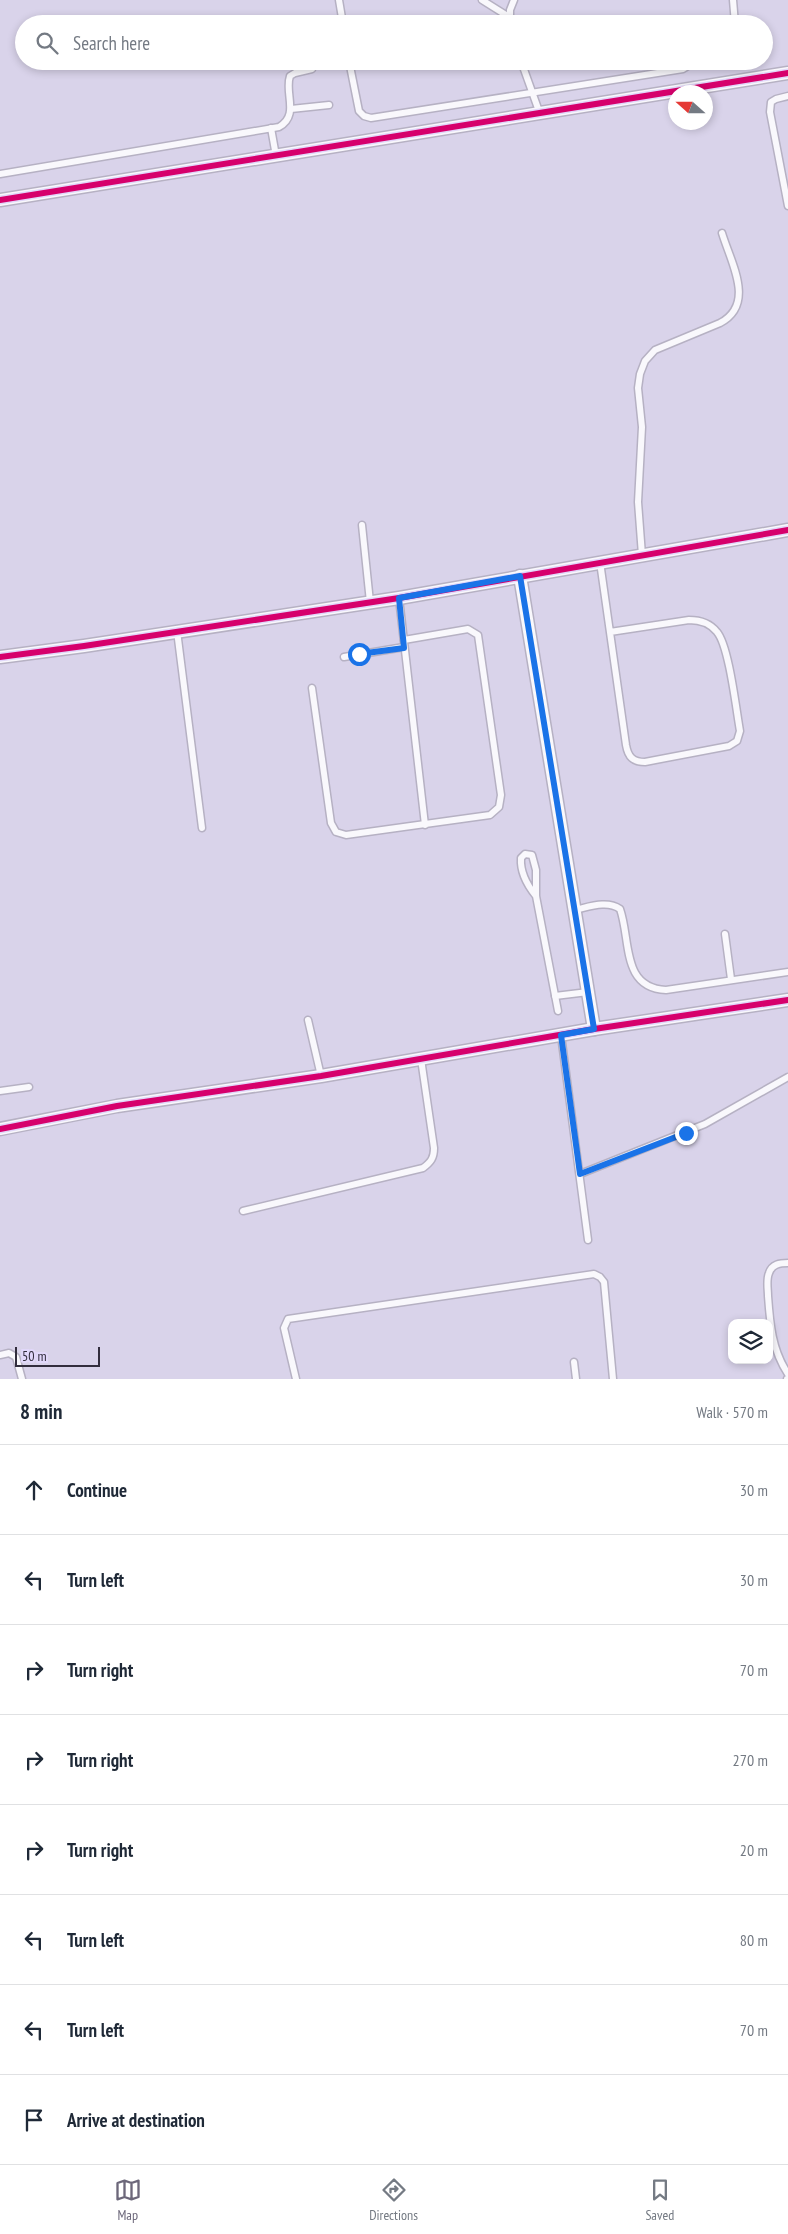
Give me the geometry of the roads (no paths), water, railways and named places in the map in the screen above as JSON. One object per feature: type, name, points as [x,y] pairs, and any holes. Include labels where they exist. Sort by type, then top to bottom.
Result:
[{"type":"street","points":[[0,200],[788,74]]},
{"type":"street","points":[[0,657],[399,598],[788,530]]},
{"type":"street","points":[[520,576],[594,1029]]},
{"type":"street","points":[[0,1128],[117,1106],[321,1076],[594,1029],[788,1000]]},
{"type":"lane","points":[[339,0],[342,15]]},
{"type":"lane","points":[[482,0],[501,15]]},
{"type":"lane","points":[[510,15],[514,0]]},
{"type":"lane","points":[[733,0],[734,15]]},
{"type":"lane","points":[[0,174],[271,128],[284,124],[291,110],[290,76],[295,72],[306,70]]},
{"type":"lane","points":[[351,70],[358,111],[364,116],[371,118],[676,70]]},
{"type":"lane","points":[[524,70],[540,114]]},
{"type":"lane","points":[[788,96],[776,99],[770,107],[788,206]]},
{"type":"lane","points":[[291,110],[329,105]]},
{"type":"lane","points":[[271,128],[276,156]]},
{"type":"lane","points":[[642,555],[638,502],[642,427],[638,388],[640,374],[645,361],[655,350],[720,323],[729,318],[735,311],[740,292],[722,233]]},
{"type":"lane","points":[[362,525],[370,602]]},
{"type":"lane","points":[[600,562],[626,746],[631,758],[638,762],[645,762],[728,746],[737,741],[740,731],[724,647],[718,633],[712,627],[697,620],[689,620],[610,632]]},
{"type":"lane","points":[[399,598],[425,825]]},
{"type":"lane","points":[[312,688],[333,828],[336,832],[346,835],[425,825],[490,815],[499,807],[502,795],[478,635],[468,629],[344,656]]},
{"type":"lane","points":[[177,631],[202,828]]},
{"type":"lane","points":[[536,896],[527,884],[521,870],[521,858],[529,853],[534,858],[536,896],[558,1011]]},
{"type":"lane","points":[[574,910],[606,904],[614,905],[620,910],[636,976],[644,984],[654,989],[666,990],[788,972]]},
{"type":"lane","points":[[725,934],[731,979]]},
{"type":"lane","points":[[555,996],[588,992]]},
{"type":"lane","points":[[308,1020],[321,1076]]},
{"type":"lane","points":[[561,1035],[588,1240]]},
{"type":"lane","points":[[243,1211],[423,1168],[430,1163],[434,1156],[434,1148],[421,1059]]},
{"type":"lane","points":[[580,1174],[705,1124],[788,1077]]},
{"type":"lane","points":[[0,1092],[29,1087]]},
{"type":"lane","points":[[788,1263],[779,1263],[773,1267],[767,1279],[773,1342],[780,1362],[788,1374]]},
{"type":"lane","points":[[296,1379],[284,1328],[288,1319],[594,1274],[604,1282],[614,1379]]},
{"type":"lane","points":[[0,1354],[9,1353],[16,1357],[22,1379]]},
{"type":"lane","points":[[574,1362],[576,1379]]}]
